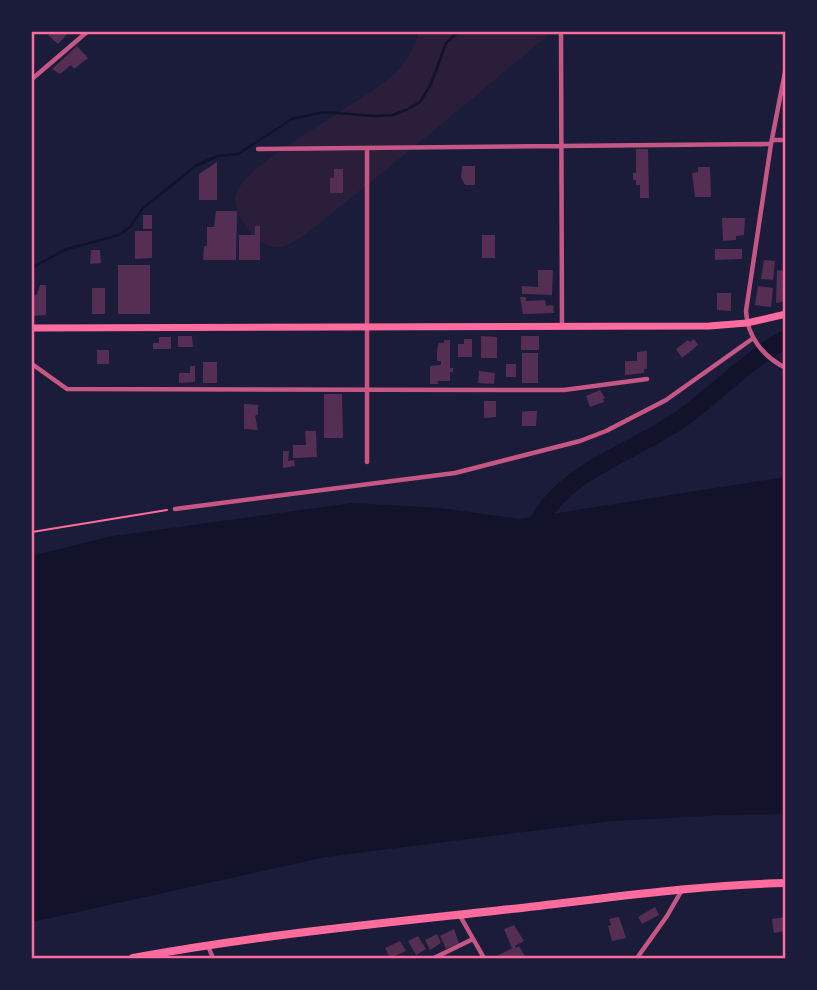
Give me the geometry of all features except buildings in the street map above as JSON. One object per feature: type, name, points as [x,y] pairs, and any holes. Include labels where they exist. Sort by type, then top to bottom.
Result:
[{"type":"highway","points":[[133,958],[208,944],[459,914],[682,889],[786,883]]},
{"type":"main road","points":[[32,328],[709,326],[747,323],[786,314]]},
{"type":"street","points":[[32,79],[86,32]]},
{"type":"street","points":[[561,33],[562,326]]},
{"type":"street","points":[[786,67],[771,142],[746,311],[752,339],[786,368]]},
{"type":"street","points":[[258,149],[562,146],[786,140]]},
{"type":"street","points":[[367,148],[367,462]]},
{"type":"street","points":[[175,509],[456,472],[580,441],[606,431],[666,400],[752,339]]},
{"type":"street","points":[[32,364],[67,389],[564,390],[647,379]]},
{"type":"street","points":[[637,958],[667,916],[682,889]]},
{"type":"street","points":[[459,914],[484,958]]},
{"type":"street","points":[[433,958],[473,939]]},
{"type":"street","points":[[208,944],[213,958]]},
{"type":"street","points":[[477,958],[481,953]]},
{"type":"path","points":[[32,532],[175,509]]},
{"type":"shaded area","points":[[419,32],[552,32],[305,234],[282,247],[274,247],[257,239],[244,224],[236,207],[235,199],[241,185],[257,168],[281,150],[388,79],[406,61]]},
{"type":"shaded area","points":[[785,477],[785,814],[612,821],[326,857],[32,922],[32,556],[107,537],[352,503],[440,508],[520,519]]},
{"type":"waterway","points":[[32,268],[64,250],[119,235],[130,227],[143,208],[197,165],[218,156],[238,154],[292,119],[324,112],[375,116],[393,115],[406,110],[420,102],[431,84],[446,43],[458,32]]},
{"type":"waterway","points":[[534,531],[546,510],[579,478],[684,417],[746,366],[786,339]]}]
